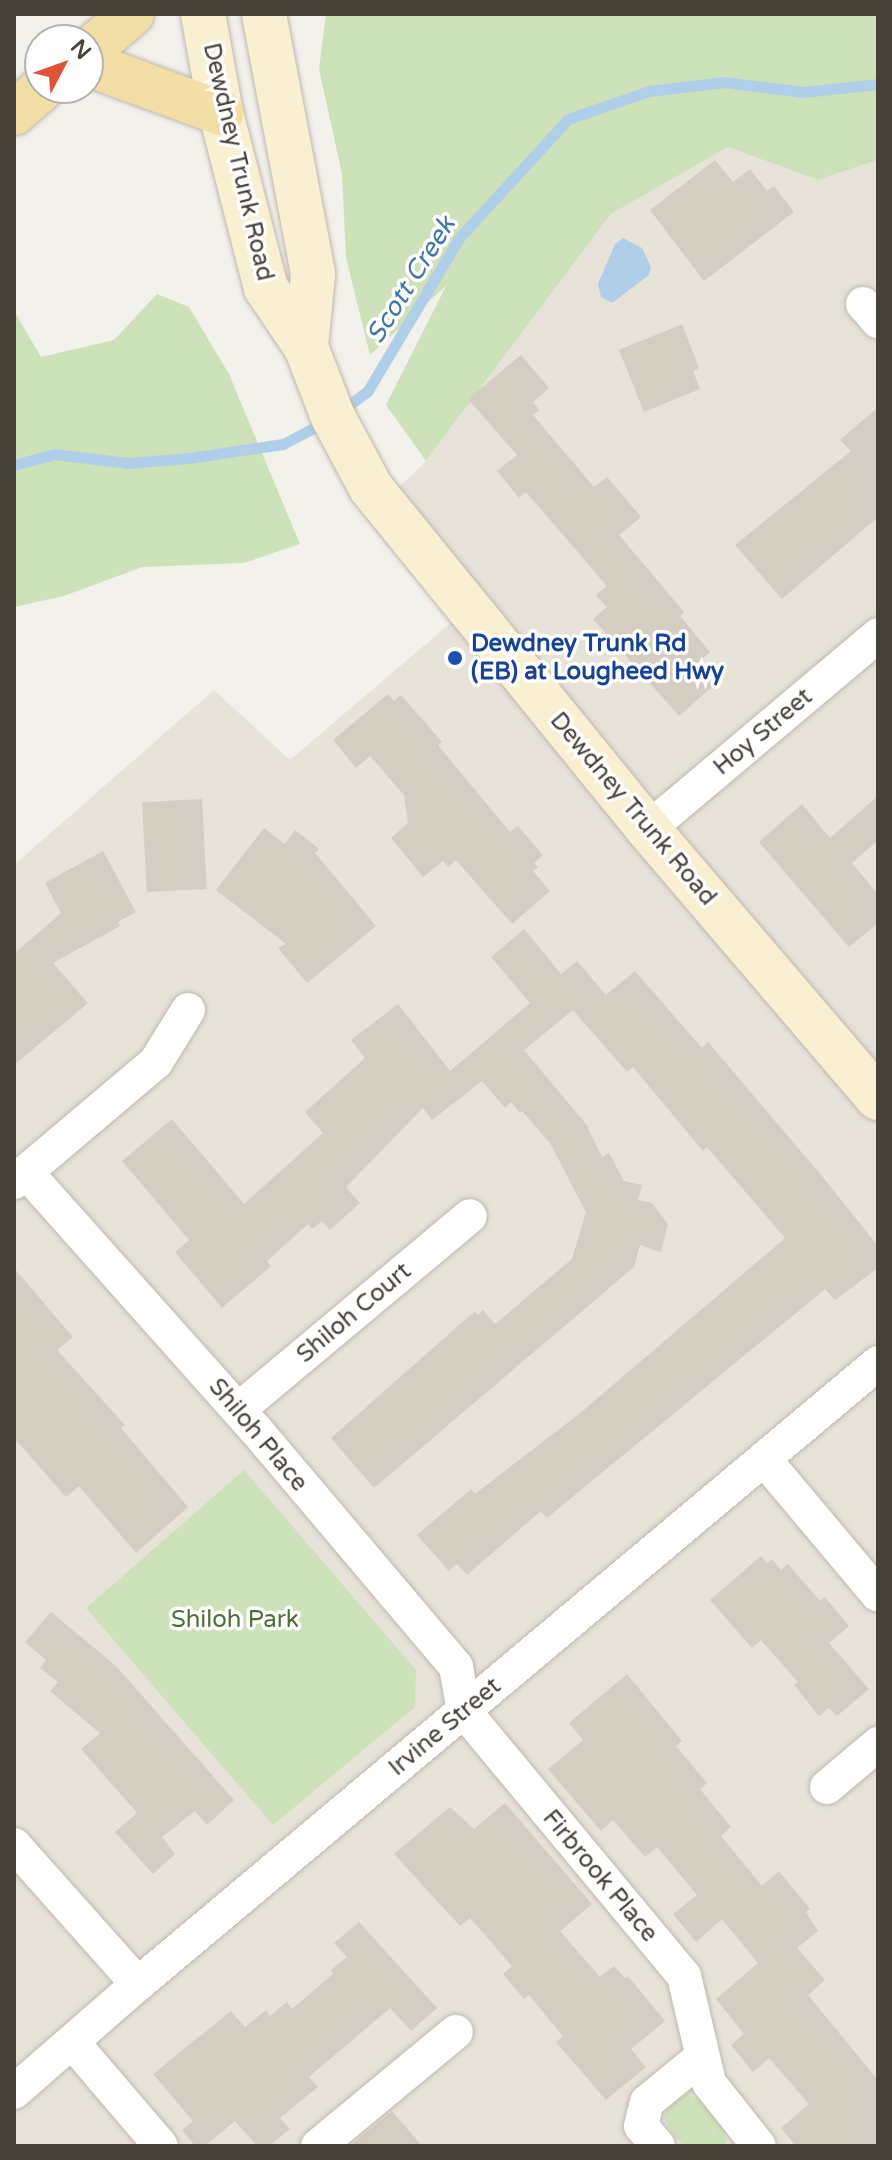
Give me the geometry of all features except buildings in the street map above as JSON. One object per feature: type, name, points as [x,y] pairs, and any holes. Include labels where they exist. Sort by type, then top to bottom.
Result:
[{"type":"main road","points":[[104,38],[132,14]]},
{"type":"main road","name":"Dewdney Trunk Road","points":[[203,14],[221,113],[266,288],[308,353],[333,417],[362,472],[407,536],[648,829],[878,1098]]},
{"type":"main road","name":"Dewdney Trunk Road","points":[[264,14],[313,274],[308,353]]},
{"type":"main road","points":[[104,70],[221,113]]},
{"type":"street","name":"Hoy Street","points":[[648,829],[878,635]]},
{"type":"street","points":[[20,1177],[156,1062],[188,1010]]},
{"type":"street","name":"Shiloh Place","points":[[20,1177],[238,1410],[456,1667],[464,1711]]},
{"type":"street","name":"Shiloh Court","points":[[238,1410],[470,1216]]},
{"type":"street","name":"Irvine Street","points":[[14,2092],[138,1984],[878,1363]]},
{"type":"street","points":[[764,1459],[878,1595]]},
{"type":"street","name":"Firbrook Place","points":[[464,1711],[684,1976],[709,2083],[759,2146]]},
{"type":"street","points":[[827,1787],[878,1744]]},
{"type":"street","points":[[14,1845],[138,1984]]},
{"type":"street","points":[[318,2146],[456,2032]]},
{"type":"street","points":[[73,2043],[161,2146]]},
{"type":"street","points":[[658,2146],[641,2126],[647,2102],[702,2057]]},
{"type":"shaded area","points":[[728,147],[818,180],[878,160],[878,1093],[382,504],[426,461],[611,214]]},
{"type":"shaded area","points":[[460,615],[566,758],[878,1123],[878,2146],[14,2146],[14,865],[214,690],[290,760]]},
{"type":"green space","points":[[326,14],[878,14],[878,160],[818,180],[728,147],[611,214],[426,461],[386,405],[446,286],[370,355],[346,258],[342,174],[319,69]]},
{"type":"green space","points":[[157,294],[189,307],[229,374],[300,544],[244,563],[142,567],[64,596],[14,607],[14,311],[41,357],[114,340]]},
{"type":"green space","name":"Shiloh Park","points":[[244,1470],[416,1670],[415,1707],[273,1825],[86,1608]]},
{"type":"green space","points":[[687,2094],[699,2100],[724,2126],[726,2146],[684,2146],[669,2128],[664,2118],[667,2106]]},
{"type":"water","points":[[623,238],[642,248],[651,267],[649,275],[612,303],[601,297],[598,284],[615,244]]},
{"type":"waterway","name":"Scott Creek","points":[[339,412],[367,392],[459,238],[568,119],[649,91],[724,82],[803,92],[878,84]]},
{"type":"waterway","name":"Scott Creek","points":[[14,465],[54,454],[128,463],[189,458],[283,444],[325,422]]},
{"type":"place","name":"Dewdney Trunk Rd (EB) at Lougheed Hwy","points":[[455,658]]}]
